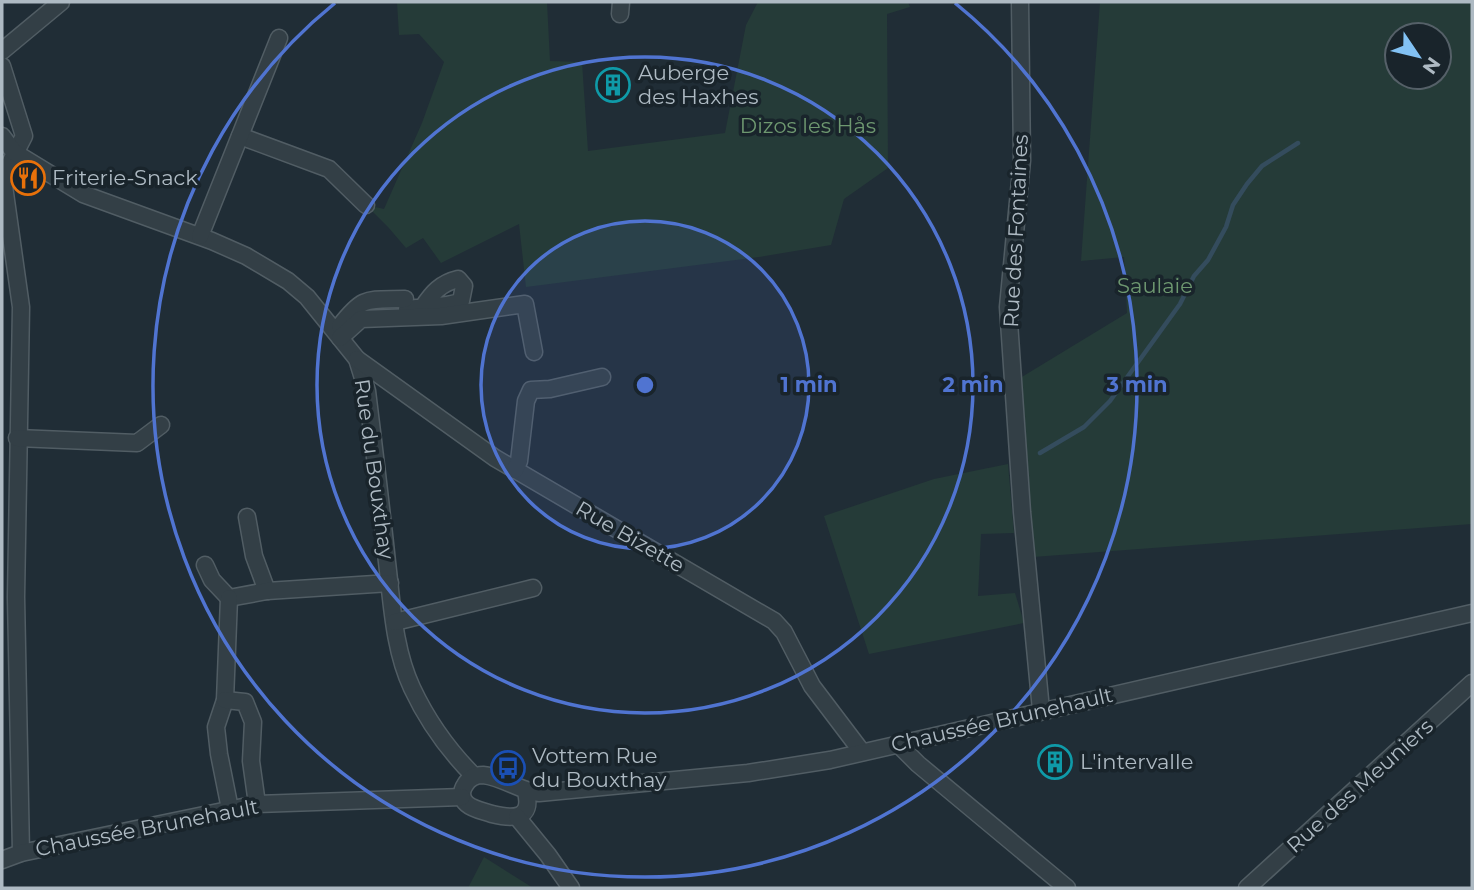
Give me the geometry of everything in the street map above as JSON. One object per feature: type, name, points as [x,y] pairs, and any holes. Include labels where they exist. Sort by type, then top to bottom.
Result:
[{"type":"street","points":[[2,51],[61,2]]},
{"type":"street","name":"Rue des Fontaines","points":[[1020,2],[1022,160],[1008,307],[1022,512],[1041,710]]},
{"type":"street","points":[[200,236],[279,38]]},
{"type":"street","points":[[2,66],[24,136],[4,175],[21,307],[16,597],[21,853]]},
{"type":"street","name":"Rue du Bouxthay","points":[[2,136],[14,152],[83,194],[200,236],[246,256],[288,281],[307,297],[338,331],[357,359],[367,391],[402,662],[424,712],[457,759],[474,776]]},
{"type":"street","points":[[240,136],[329,169],[366,205]]},
{"type":"street","points":[[338,331],[355,306],[368,300],[405,299]]},
{"type":"street","points":[[338,331],[362,319],[441,316],[525,304],[534,352]]},
{"type":"street","points":[[338,331],[365,309],[423,307]]},
{"type":"street","name":"Rue Bizette","points":[[357,359],[515,470],[774,621],[784,632],[812,686],[862,752]]},
{"type":"street","points":[[515,470],[526,401],[531,390],[550,389],[602,377]]},
{"type":"street","points":[[17,438],[137,443],[161,425]]},
{"type":"street","points":[[247,517],[254,556],[267,591]]},
{"type":"street","points":[[205,565],[212,580],[229,598],[225,700],[216,727],[230,809]]},
{"type":"street","points":[[229,598],[267,591],[390,583]]},
{"type":"street","points":[[395,622],[533,588]]},
{"type":"street","name":"Chaussée Brunehault","points":[[474,776],[483,775],[519,785],[526,792],[569,791],[748,773],[830,761],[1041,710],[1472,613]]},
{"type":"street","name":"Rue des Meuniers","points":[[1247,888],[1472,683]]},
{"type":"street","points":[[225,700],[246,702],[253,722],[251,761],[257,804]]},
{"type":"street","points":[[899,745],[918,764],[1067,888]]},
{"type":"street","points":[[474,776],[467,781],[462,797],[466,804],[477,810],[508,818],[517,817],[527,806],[526,792]]},
{"type":"street","name":"Chaussée Brunehault","points":[[2,860],[21,853],[257,804],[462,797]]},
{"type":"street","points":[[517,817],[571,888]]},
{"type":"green space","name":"Dizos les Hås","points":[[397,2],[547,2],[550,61],[582,62],[588,151],[725,133],[746,25],[758,2],[908,2],[910,7],[887,14],[888,168],[844,199],[831,245],[526,287],[519,224],[441,263],[423,238],[406,248],[366,205],[384,209],[422,123],[444,62],[419,34],[399,35]]},
{"type":"green space","name":"Saulaie","points":[[1100,2],[1472,2],[1472,524],[1033,557],[1015,381],[1127,313],[1124,257],[1081,261]]},
{"type":"green space","points":[[1008,464],[1014,533],[981,534],[978,596],[1015,593],[1024,623],[869,654],[824,516],[934,479]]},
{"type":"green space","points":[[484,857],[530,886],[532,888],[468,888]]},
{"type":"waterway","points":[[1040,453],[1084,427],[1110,401],[1180,304],[1194,276],[1208,260],[1226,227],[1233,205],[1247,184],[1262,166],[1298,143]]},
{"type":"place","name":"Auberge des Haxhes","points":[[613,85]]},
{"type":"place","name":"Friterie-Snack","points":[[28,178]]},
{"type":"place","name":"L'intervalle","points":[[1055,762]]},
{"type":"place","name":"Vottem Rue du Bouxthay","points":[[508,768]]}]
